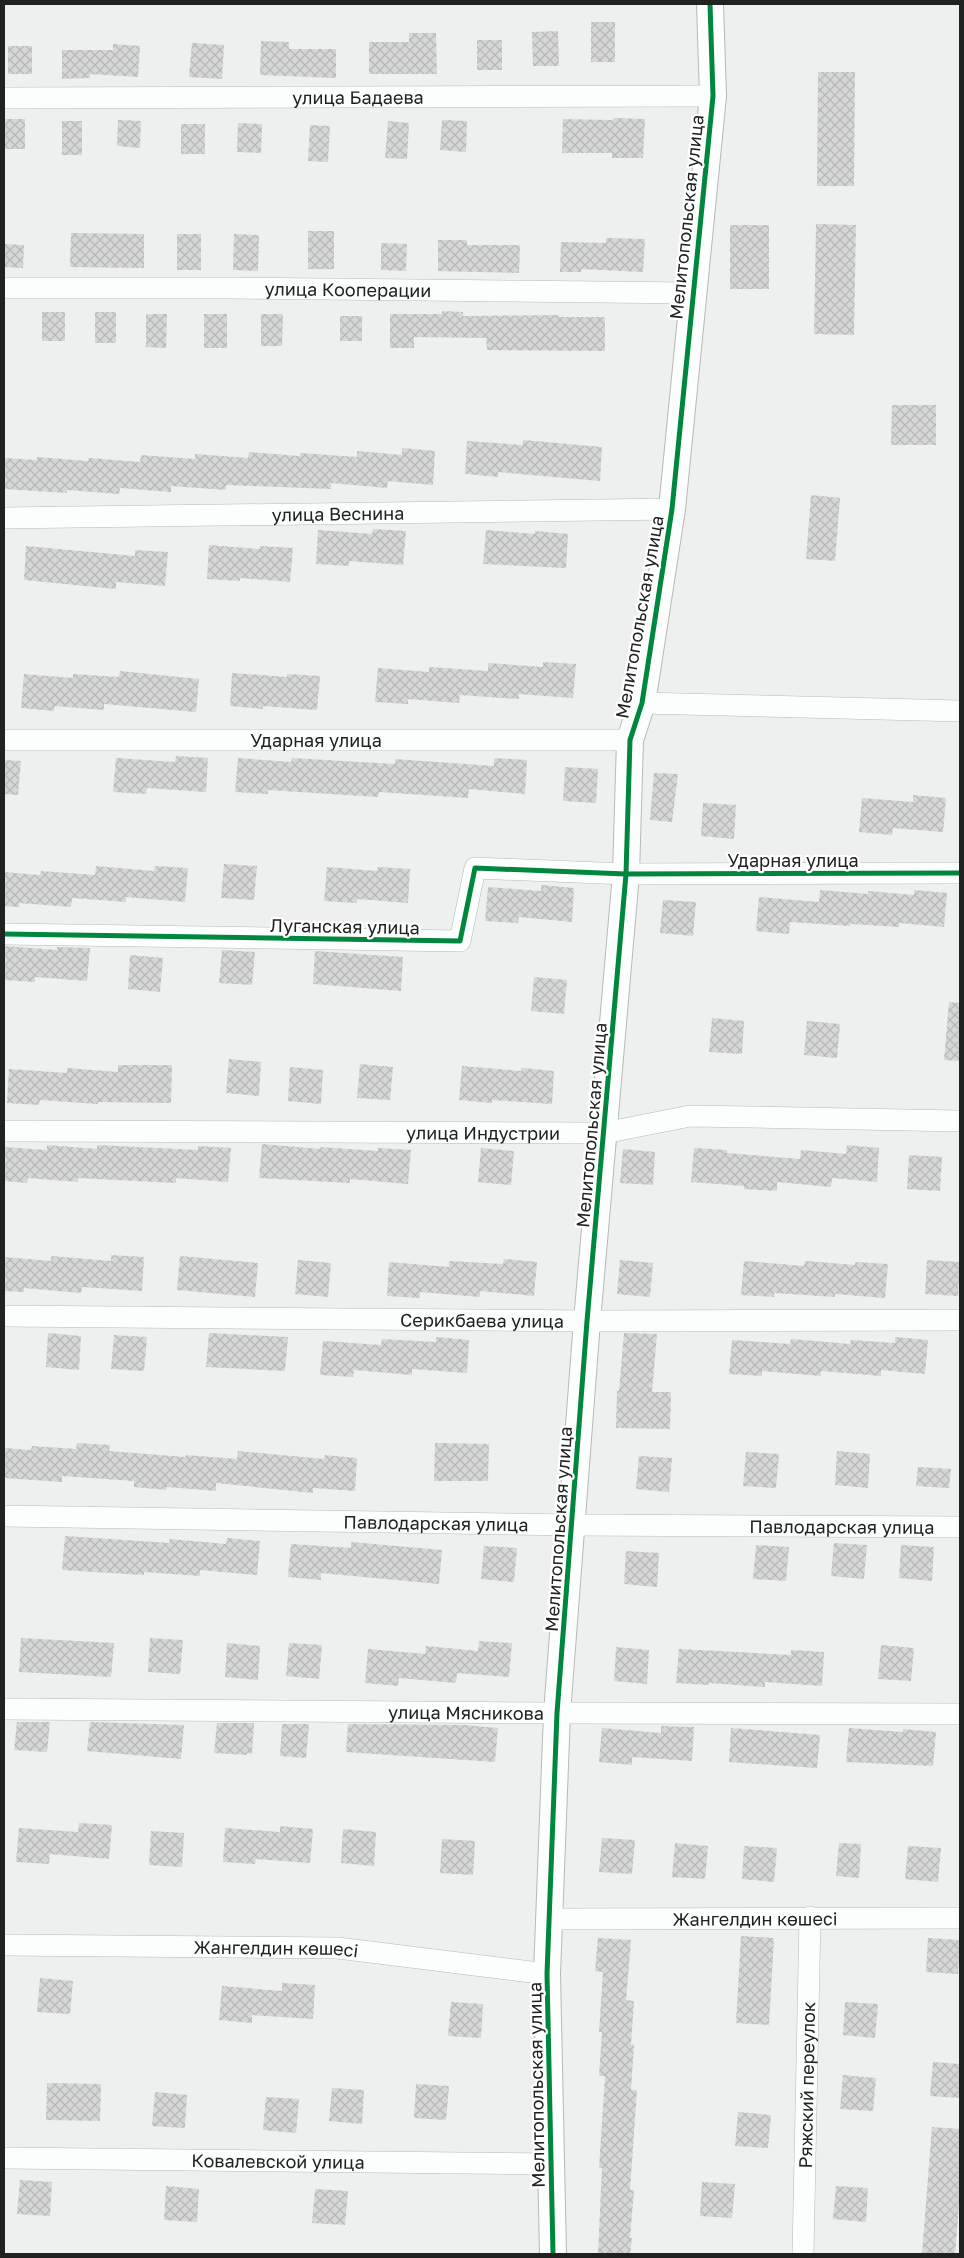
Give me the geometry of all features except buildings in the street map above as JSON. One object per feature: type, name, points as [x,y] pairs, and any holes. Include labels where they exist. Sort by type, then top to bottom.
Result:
[{"type":"street","name":"Мелитопольская улица","points":[[553,2254],[547,1974],[557,1714],[587,1321],[626,874],[630,740],[642,703],[672,509],[713,96],[710,4]]},
{"type":"street","name":"улица Бадаева","points":[[4,98],[713,96]]},
{"type":"street","name":"улица Кооперации","points":[[4,288],[231,288],[692,293]]},
{"type":"street","name":"улица Веснина","points":[[4,518],[672,509]]},
{"type":"street","points":[[642,703],[960,711]]},
{"type":"street","name":"Ударная улица","points":[[4,740],[630,740]]},
{"type":"street","name":"Луганская улица","points":[[4,934],[460,941],[475,868],[626,874]]},
{"type":"street","name":"Ударная улица","points":[[626,874],[960,873]]},
{"type":"street","name":"улица Индустрии","points":[[4,1131],[604,1133],[690,1116],[960,1121]]},
{"type":"street","name":"Серикбаева улица","points":[[4,1316],[587,1321],[960,1320]]},
{"type":"street","name":"Павлодарская улица","points":[[4,1516],[572,1526],[960,1527]]},
{"type":"street","name":"улица Мясникова","points":[[4,1708],[557,1714],[960,1714]]},
{"type":"street","name":"Ряжский переулок","points":[[803,2254],[810,1917]]},
{"type":"street","name":"Жангелдин көшесі","points":[[550,1919],[960,1918]]},
{"type":"street","name":"Жангелдин көшесі","points":[[4,1945],[338,1948],[547,1974]]},
{"type":"street","name":"Ковалевской улица","points":[[4,2158],[551,2164]]},
{"type":"cycle path","points":[[553,2254],[547,1974],[557,1713],[587,1321],[626,874],[630,740],[642,703],[672,509],[713,96],[710,4]]},
{"type":"cycle path","points":[[4,934],[460,941],[475,868],[626,874],[960,873]]}]
